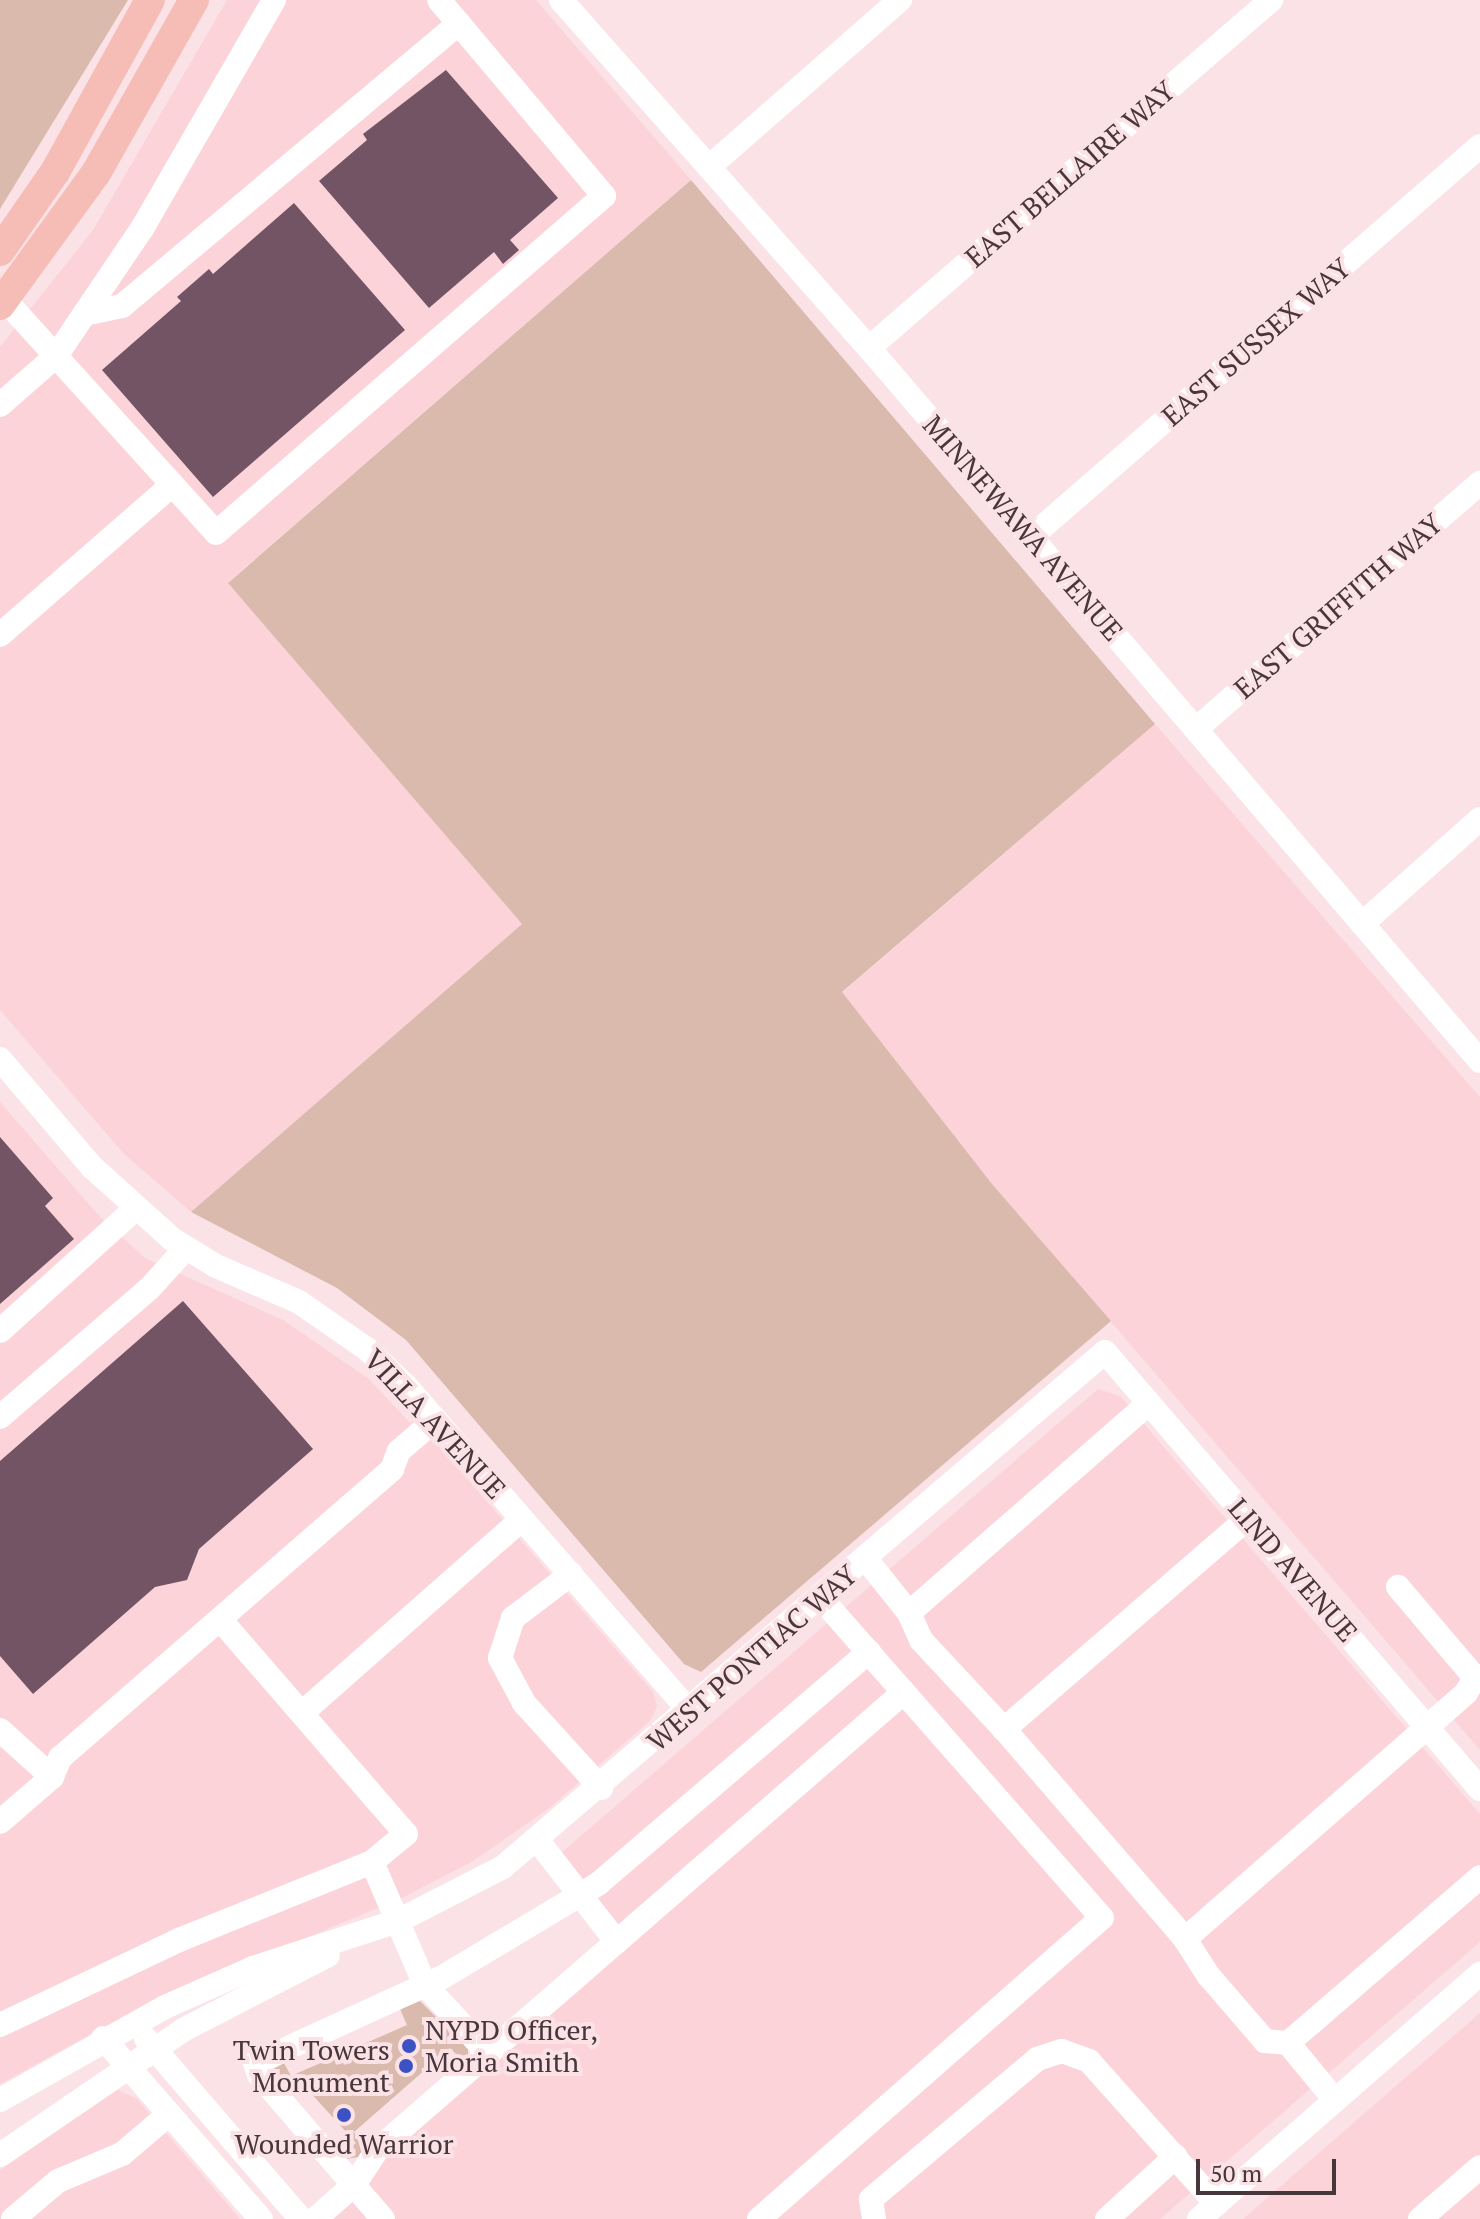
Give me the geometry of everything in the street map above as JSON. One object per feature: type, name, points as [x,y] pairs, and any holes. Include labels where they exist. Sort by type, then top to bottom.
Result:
[{"type":"main road","points":[[0,251],[55,172],[150,0]]},
{"type":"main road","points":[[2,302],[96,173],[194,0]]},
{"type":"street","points":[[0,405],[56,356],[143,227],[274,0]]},
{"type":"street","points":[[2,302],[56,356],[216,533],[604,196],[439,0]]},
{"type":"street","name":"MINNEWAWA AVENUE","points":[[561,0],[869,348],[1480,1061]]},
{"type":"street","points":[[709,167],[900,0]]},
{"type":"street","name":"EAST BELLAIRE WAY","points":[[869,348],[1271,0]]},
{"type":"street","points":[[84,314],[122,306],[459,23]]},
{"type":"street","name":"EAST SUSSEX WAY","points":[[1031,537],[1480,146]]},
{"type":"street","name":"EAST GRIFFITH WAY","points":[[1196,729],[1480,483]]},
{"type":"street","points":[[0,635],[172,485]]},
{"type":"street","points":[[1362,924],[1480,819]]},
{"type":"street","name":"VILLA AVENUE","points":[[0,1059],[135,1209],[186,1248],[334,1324],[367,1349],[435,1420],[690,1711]]},
{"type":"street","points":[[0,1331],[135,1209]]},
{"type":"street","points":[[0,1417],[149,1289],[186,1248]]},
{"type":"street","name":"LIND AVENUE","points":[[1105,1352],[1480,1789]]},
{"type":"street","name":"WEST PONTIAC WAY","points":[[0,2155],[154,2048],[387,1925],[472,1886],[538,1841],[1105,1352]]},
{"type":"street","points":[[909,1613],[1149,1403]]},
{"type":"street","points":[[0,1822],[52,1777],[60,1758],[392,1469],[399,1451],[435,1420]]},
{"type":"street","points":[[1004,1729],[1248,1518]]},
{"type":"street","points":[[302,1713],[522,1519]]},
{"type":"street","points":[[866,1559],[909,1613],[921,1640],[1004,1729],[1185,1939],[1208,1975],[1265,2041],[1288,2043],[1335,2100]]},
{"type":"street","points":[[571,1574],[513,1618],[500,1658],[524,1703],[601,1788]]},
{"type":"street","points":[[1185,1939],[1428,1728],[1473,1681],[1398,1587]]},
{"type":"street","points":[[759,2219],[1102,1918],[821,1598]]},
{"type":"street","points":[[0,2025],[179,1940],[372,1862],[406,1834],[220,1619]]},
{"type":"street","points":[[383,2219],[259,2075],[255,2063],[425,1985],[581,1896],[869,1652]]},
{"type":"street","points":[[315,2219],[354,2185],[377,2150],[904,1692]]},
{"type":"street","points":[[0,1730],[52,1777]]},
{"type":"street","points":[[538,1841],[617,1942]]},
{"type":"street","points":[[372,1862],[387,1925],[425,1985],[488,2053]]},
{"type":"street","points":[[1288,2043],[1480,1877]]},
{"type":"street","name":"WEST PONTIAC WAY","points":[[0,2101],[103,2038],[253,1968],[387,1925]]},
{"type":"street","points":[[874,2219],[871,2199],[1037,2059],[1062,2051],[1089,2061],[1176,2156],[1208,2211],[1480,1974]]},
{"type":"street","points":[[132,2024],[301,2219]]},
{"type":"street","points":[[103,2038],[261,2219]]},
{"type":"street","points":[[0,2101],[28,2133]]},
{"type":"street","points":[[13,2219],[58,2181],[122,2154],[169,2114]]},
{"type":"street","points":[[1107,2219],[1176,2156]]},
{"type":"street","points":[[1420,2219],[1480,2167]]},
{"type":"shaded area","points":[[0,0],[128,0],[0,209]]},
{"type":"shaded area","points":[[227,0],[536,0],[691,180],[228,582],[522,924],[191,1212],[123,1153],[0,1010],[0,347],[93,230]]},
{"type":"shaded area","points":[[691,180],[1155,724],[842,992],[992,1184],[1111,1321],[701,1672],[684,1664],[406,1340],[337,1288],[191,1212],[522,924],[228,583]]},
{"type":"shaded area","points":[[1155,724],[1480,1097],[1480,1750],[992,1184],[842,993]]},
{"type":"shaded area","points":[[0,1102],[100,1217],[145,1258],[283,1320],[369,1379],[410,1423],[415,1419],[653,1692],[657,1707],[650,1721],[548,1809],[473,1861],[402,1898],[142,2006],[0,2084]]},
{"type":"shaded area","points":[[1098,1389],[1120,1396],[1480,1814],[1480,1942],[1160,2219],[327,2219],[354,2185],[616,1942],[553,1860]]},
{"type":"shaded area","points":[[420,2001],[468,2049],[468,2055],[462,2060],[450,2048],[354,2132],[364,2148],[359,2157],[346,2159],[342,2155],[356,2143],[299,2080],[286,2090],[274,2069],[284,2063],[291,2076],[407,2025],[400,2009]]},
{"type":"shaded area","points":[[1480,2013],[1480,2219],[1243,2219]]},
{"type":"shaded area","points":[[118,2090],[137,2099],[240,2219],[0,2219],[0,2170]]},
{"type":"building","points":[[446,70],[558,198],[510,240],[519,250],[503,264],[494,252],[429,308],[319,181],[367,140],[363,134]]},
{"type":"building","points":[[294,203],[405,330],[213,497],[102,370],[181,301],[177,297],[209,269],[213,274]]},
{"type":"building","points":[[0,1137],[53,1198],[45,1206],[74,1239],[0,1304]]},
{"type":"building","points":[[183,1301],[313,1449],[199,1549],[187,1580],[155,1587],[33,1694],[0,1656],[0,1461]]},
{"type":"place","name":"NYPD Officer, Moria Smith","points":[[409,2046]]},
{"type":"place","name":"Twin Towers Monument","points":[[406,2066]]},
{"type":"place","name":"Wounded Warrior","points":[[344,2115]]}]
